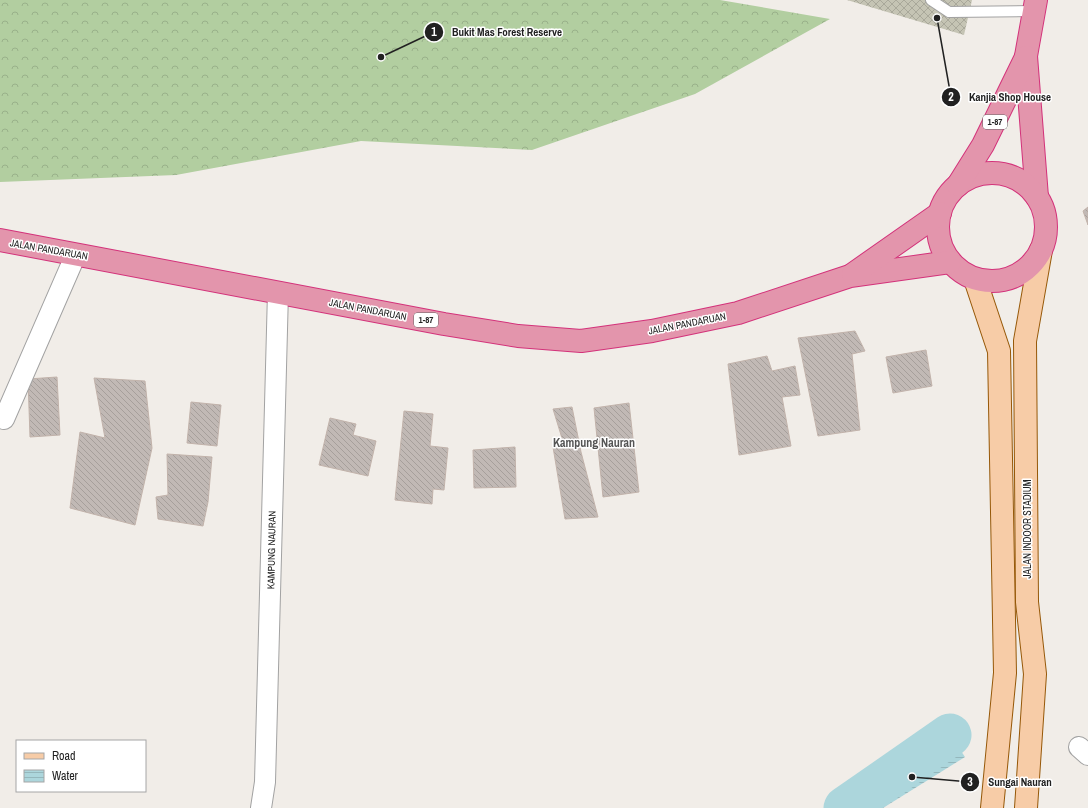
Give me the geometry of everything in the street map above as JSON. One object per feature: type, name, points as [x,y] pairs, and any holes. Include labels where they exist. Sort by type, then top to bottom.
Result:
[{"type":"highway","name":"1-87","points":[[1035,6],[1026,56],[1037,196]]},
{"type":"highway","name":"1-87","points":[[958,185],[983,145],[1026,56]]},
{"type":"highway","points":[[991,173],[1008,175],[1024,183],[1037,196],[1045,214],[1046,232],[1041,250],[1030,266],[1014,277],[994,281],[974,278],[950,262],[942,247],[938,230],[940,213],[946,198],[958,185],[973,176],[991,173]]},
{"type":"highway","name":"JALAN PANDARUAN","points":[[850,276],[940,213]]},
{"type":"highway","name":"JALAN PANDARUAN","points":[[0,240],[437,322],[518,336],[581,341],[652,331],[738,313],[850,276],[950,262]]},
{"type":"main road","name":"JALAN INDOOR STADIUM","points":[[1026,808],[1035,674],[1027,602],[1025,341],[1041,250]]},
{"type":"main road","points":[[974,278],[999,350],[1005,673],[992,808]]},
{"type":"street","points":[[4,419],[76,254]]},
{"type":"street","name":"KAMPUNG NAURAN","points":[[261,808],[265,782],[278,292]]},
{"type":"lane","points":[[931,0],[949,12],[1035,6]]},
{"type":"shaded area","points":[[847,0],[972,0],[964,35]]},
{"type":"green space","points":[[0,0],[720,0],[830,19],[695,94],[532,150],[361,141],[176,175],[0,182]]},
{"type":"water","points":[[953,739],[965,757],[883,808],[840,808]]},
{"type":"building","points":[[1088,207],[1088,225],[1083,211]]},
{"type":"building","points":[[855,331],[865,351],[852,354],[860,430],[818,436],[798,338]]},
{"type":"building","points":[[926,350],[932,386],[893,393],[886,357]]},
{"type":"building","points":[[767,356],[772,371],[795,366],[800,395],[782,397],[791,446],[739,455],[728,364]]},
{"type":"building","points":[[57,377],[60,435],[30,437],[28,379]]},
{"type":"building","points":[[94,378],[145,381],[152,448],[135,525],[70,508],[80,432],[105,438]]},
{"type":"building","points":[[191,402],[221,405],[217,446],[187,443]]},
{"type":"building","points":[[629,403],[639,492],[603,497],[594,408]]},
{"type":"building","points":[[572,407],[581,452],[598,517],[565,519],[553,447],[565,448],[553,409]]},
{"type":"building","points":[[404,411],[433,414],[430,446],[448,448],[444,490],[433,489],[432,504],[395,500]]},
{"type":"building","points":[[330,418],[356,424],[353,435],[376,441],[368,476],[319,465]]},
{"type":"building","points":[[515,447],[516,487],[474,488],[473,450]]},
{"type":"building","points":[[167,454],[212,457],[208,502],[203,526],[158,519],[156,497],[168,495]]},
{"type":"waterway","points":[[845,808],[950,735]]},
{"type":"place","name":"Kanjia Shop House","points":[[937,18]]},
{"type":"place","name":"Bukit Mas Forest Reserve","points":[[381,57]]},
{"type":"place","name":"Sungai Nauran","points":[[912,777]]},
{"type":"district","name":"Kampung Nauran","points":[[594,443]]}]
